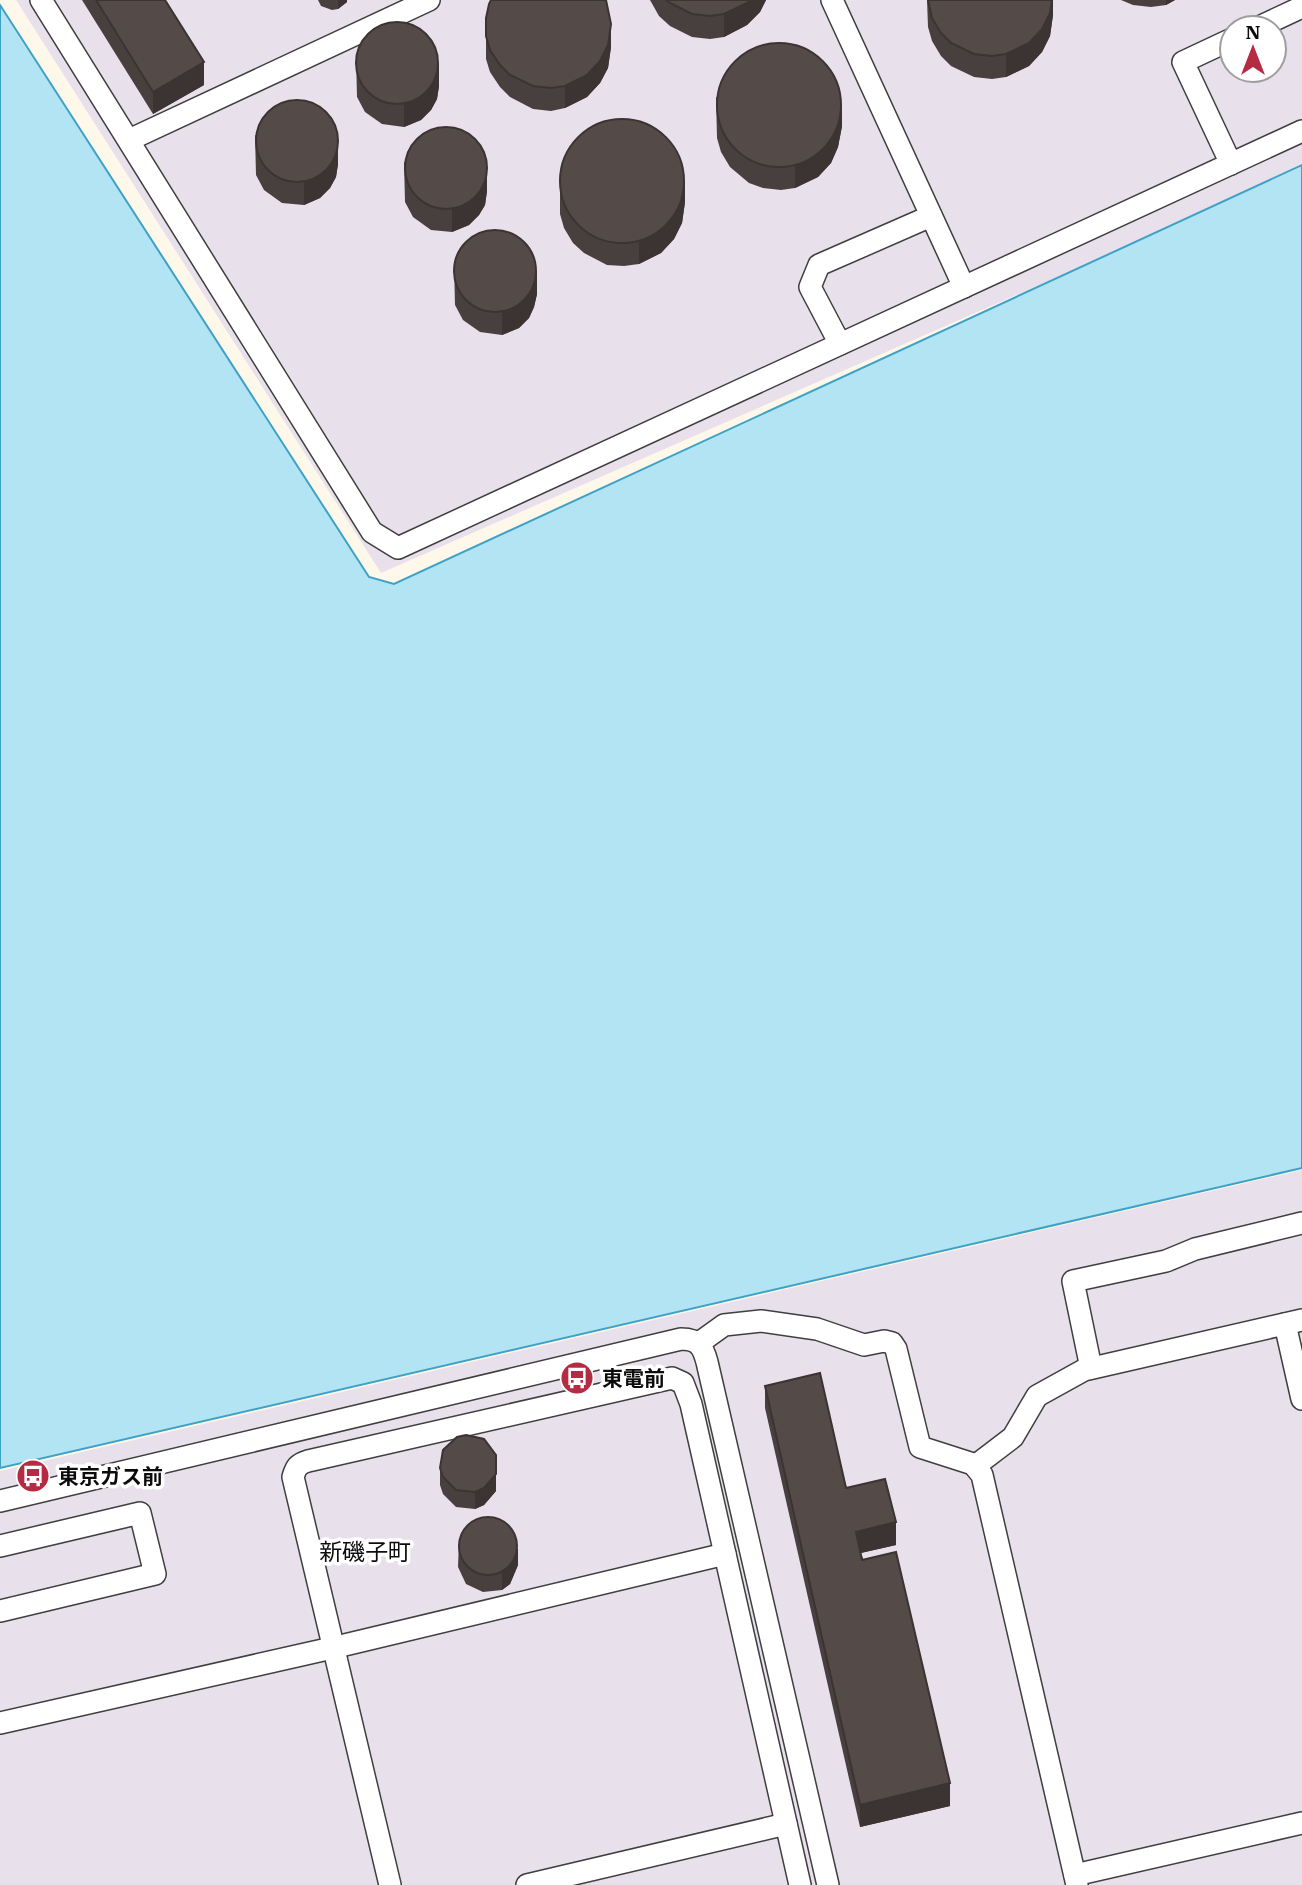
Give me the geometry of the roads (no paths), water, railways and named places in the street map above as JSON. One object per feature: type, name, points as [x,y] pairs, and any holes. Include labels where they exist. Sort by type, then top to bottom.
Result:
[{"type":"street","points":[[41,0],[372,532],[398,548],[1302,131]]},
{"type":"street","points":[[129,140],[429,0]]},
{"type":"street","points":[[832,0],[964,287]]},
{"type":"street","points":[[1218,46],[1183,62],[1231,164]]},
{"type":"street","points":[[840,344],[810,287],[819,265],[931,216]]},
{"type":"street","points":[[1091,1368],[1073,1281],[1166,1261],[1195,1249],[1302,1223]]},
{"type":"street","points":[[699,1343],[724,1325],[747,1321],[796,1325],[863,1345],[884,1341],[892,1343],[899,1357],[920,1447],[975,1466],[982,1475],[1076,1880],[1302,1823]]},
{"type":"street","points":[[975,1466],[1013,1437],[1037,1396],[1091,1368],[1293,1322],[1302,1399]]},
{"type":"street","points":[[0,1501],[681,1339],[699,1343],[707,1362],[828,1885]]},
{"type":"street","points":[[293,1477],[295,1468],[300,1463],[672,1378],[683,1383],[688,1393],[800,1885]]},
{"type":"street","points":[[283,1434],[390,1885]]},
{"type":"street","points":[[0,1546],[140,1513],[155,1574],[0,1611]]},
{"type":"street","points":[[0,1723],[332,1648],[725,1554]]},
{"type":"street","points":[[527,1885],[786,1824]]},
{"type":"water","points":[[0,5],[369,577],[394,584],[1302,165],[1302,1168],[0,1468]]},
{"type":"place","name":"東電前","points":[[577,1378]]},
{"type":"place","name":"東京ガス前","points":[[33,1476]]},
{"type":"district","name":"新磯子町","points":[[365,1551]]}]
